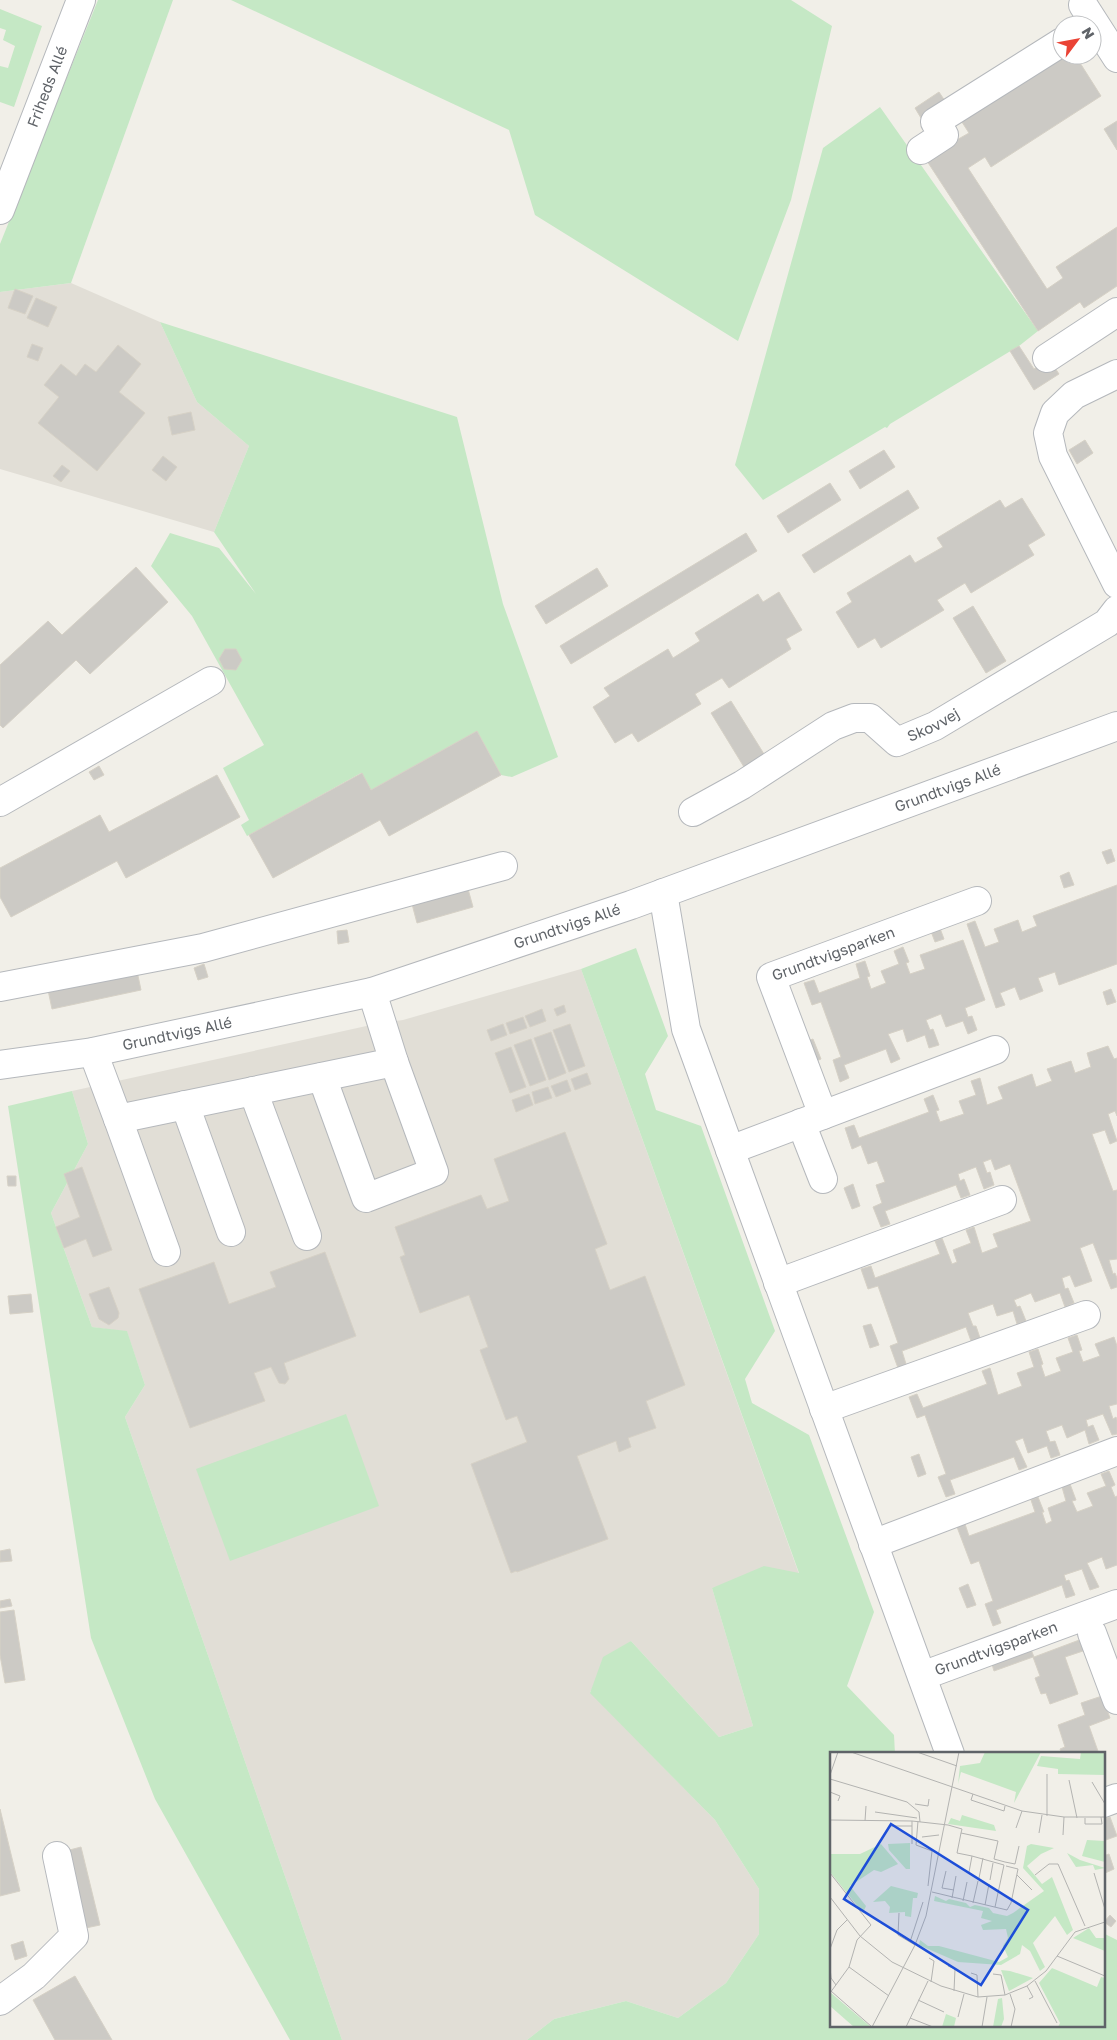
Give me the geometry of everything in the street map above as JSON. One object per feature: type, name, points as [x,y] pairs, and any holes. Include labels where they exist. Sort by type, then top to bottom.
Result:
[{"type":"street","name":"Friheds Allé","points":[[0,210],[7,169],[81,0]]},
{"type":"street","points":[[1102,37],[1117,58]]},
{"type":"street","points":[[921,150],[944,135],[935,122],[1052,48]]},
{"type":"street","points":[[1047,358],[1117,312]]},
{"type":"street","points":[[1117,374],[1074,394],[1055,413],[1048,432],[1052,456],[1117,584]]},
{"type":"street","name":"Skovvej","points":[[693,812],[742,785],[833,726],[854,718],[870,718],[897,742],[934,726],[1106,623],[1117,610]]},
{"type":"street","points":[[0,802],[211,681]]},
{"type":"street","name":"Grundtvigs Allé","points":[[0,1065],[94,1052],[372,992],[663,893],[1117,726]]},
{"type":"street","points":[[0,987],[203,948],[503,866]]},
{"type":"street","name":"Grundtvigsparken","points":[[663,893],[686,1029],[922,1676],[1117,1604]]},
{"type":"street","name":"Grundtvigsparken","points":[[812,1119],[771,977],[977,900]]},
{"type":"street","points":[[322,1077],[366,1198],[434,1172],[394,1062],[372,992]]},
{"type":"street","points":[[730,1150],[995,1050]]},
{"type":"street","points":[[94,1052],[166,1252]]},
{"type":"street","points":[[118,1119],[394,1062]]},
{"type":"street","points":[[253,1091],[307,1236]]},
{"type":"street","points":[[186,1105],[231,1232]]},
{"type":"street","points":[[812,1119],[823,1179]]},
{"type":"street","points":[[778,1283],[1002,1200]]},
{"type":"street","points":[[824,1409],[1086,1315]]},
{"type":"street","points":[[873,1544],[1117,1451]]},
{"type":"street","points":[[1092,1633],[1117,1700]]},
{"type":"street","points":[[922,1676],[949,1752]]},
{"type":"street","points":[[1104,1803],[1117,1798]]},
{"type":"street","points":[[0,2001],[34,1976],[74,1936],[56,1856]]},
{"type":"shaded area","points":[[71,283],[160,322],[197,402],[249,446],[214,532],[0,469],[0,292]]},
{"type":"shaded area","points":[[581,969],[799,1574],[712,1588],[753,1726],[719,1737],[631,1641],[590,1692],[715,1820],[759,1889],[759,1934],[726,1983],[678,2018],[626,2001],[554,2019],[527,2040],[342,2040],[125,1417],[145,1385],[127,1332],[92,1327],[51,1213],[88,1144],[72,1091],[380,1023],[403,1020]]},
{"type":"green space","points":[[98,0],[173,0],[71,283],[0,292],[0,244]]},
{"type":"green space","points":[[231,0],[791,0],[832,26],[791,200],[738,341],[535,215],[509,130]]},
{"type":"green space","points":[[0,9],[42,26],[14,107],[0,102],[0,66],[8,68],[15,46],[3,40],[6,30],[0,28]]},
{"type":"green space","points":[[880,107],[1038,331],[1019,346],[890,424],[887,428],[885,427],[763,500],[735,465],[823,148]]},
{"type":"green space","points":[[160,322],[457,417],[503,604],[558,757],[512,777],[501,775],[477,731],[371,790],[361,773],[247,836],[241,825],[249,820],[223,768],[264,745],[192,616],[151,566],[170,533],[219,548],[256,594],[214,532],[249,446],[197,402]]},
{"type":"green space","points":[[636,948],[668,1036],[645,1074],[656,1110],[701,1126],[775,1331],[745,1379],[752,1403],[809,1435],[874,1612],[847,1686],[894,1735],[895,1752],[830,1752],[830,2028],[1104,2028],[1104,1934],[1117,1940],[1117,2040],[527,2040],[554,2019],[626,2001],[678,2018],[726,1983],[759,1934],[759,1889],[715,1820],[590,1693],[603,1657],[631,1641],[719,1737],[753,1726],[712,1588],[764,1566],[799,1573],[581,969]]},
{"type":"green space","points":[[72,1091],[88,1144],[51,1213],[92,1327],[127,1331],[145,1385],[125,1417],[342,2040],[290,2040],[155,1799],[91,1638],[8,1106]]},
{"type":"green space","points":[[346,1414],[379,1506],[230,1561],[196,1469]]},
{"type":"building","points":[[1052,61],[1052,65],[1081,65],[1101,96],[991,167],[985,157],[968,168],[1047,289],[1063,278],[1056,267],[1117,227],[1117,286],[1084,308],[1080,302],[1038,331],[925,158],[969,133],[960,119]]},
{"type":"building","points":[[939,92],[949,107],[924,123],[915,108]]},
{"type":"building","points":[[1117,121],[1117,150],[1104,129]]},
{"type":"building","points":[[15,289],[33,296],[25,314],[8,308]]},
{"type":"building","points":[[36,298],[57,307],[48,327],[27,318]]},
{"type":"building","points":[[32,344],[43,348],[38,361],[27,357]]},
{"type":"building","points":[[118,345],[141,364],[119,392],[145,413],[97,471],[38,423],[59,397],[44,385],[61,364],[76,376],[85,364],[96,372]]},
{"type":"building","points":[[1019,346],[1034,369],[1049,359],[1059,374],[1034,390],[1010,351]]},
{"type":"building","points":[[191,412],[195,430],[172,435],[168,417]]},
{"type":"building","points":[[1085,440],[1093,453],[1077,464],[1069,450]]},
{"type":"building","points":[[884,450],[895,467],[860,489],[849,471]]},
{"type":"building","points":[[163,456],[177,467],[166,481],[152,470]]},
{"type":"building","points":[[62,465],[70,471],[61,482],[53,476]]},
{"type":"building","points":[[830,483],[841,500],[788,533],[777,516]]},
{"type":"building","points":[[908,490],[919,508],[814,573],[802,555]]},
{"type":"building","points":[[1022,498],[1045,535],[1028,545],[1034,555],[971,593],[965,583],[937,600],[944,610],[881,648],[875,638],[858,648],[836,612],[852,602],[847,593],[910,555],[915,563],[943,547],[937,538],[1000,500],[1005,508]]},
{"type":"building","points":[[746,533],[757,551],[571,664],[560,646]]},
{"type":"building","points":[[136,567],[168,602],[90,674],[76,660],[3,728],[0,725],[0,665],[48,621],[62,635]]},
{"type":"building","points":[[597,568],[608,586],[546,624],[535,606]]},
{"type":"building","points":[[779,592],[802,630],[786,639],[791,649],[729,688],[722,678],[695,694],[701,704],[638,742],[632,733],[615,743],[593,707],[610,696],[604,688],[668,649],[673,658],[700,641],[695,633],[758,594],[763,602]]},
{"type":"building","points":[[973,606],[1006,661],[986,673],[953,618]]},
{"type":"building","points":[[225,649],[236,649],[242,660],[236,670],[224,669],[219,659]]},
{"type":"building","points":[[731,701],[764,754],[744,767],[711,713]]},
{"type":"building","points":[[477,731],[501,775],[389,836],[380,820],[273,878],[249,835],[362,773],[371,790]]},
{"type":"building","points":[[99,766],[104,775],[94,780],[89,772]]},
{"type":"building","points":[[217,775],[240,817],[126,878],[117,861],[11,917],[0,897],[0,868],[100,815],[109,832]]},
{"type":"building","points":[[1111,849],[1115,861],[1107,864],[1102,852]]},
{"type":"building","points":[[1069,872],[1074,885],[1064,888],[1060,876]]},
{"type":"building","points":[[1117,885],[1117,964],[1059,985],[1055,972],[1038,978],[1043,991],[1020,1000],[1015,987],[1000,993],[1005,1005],[996,1008],[967,924],[975,921],[985,947],[999,942],[994,929],[1018,920],[1022,932],[1037,926],[1033,916]]},
{"type":"building","points":[[468,889],[473,907],[417,923],[412,904]]},
{"type":"building","points":[[938,923],[944,939],[935,942],[929,926]]},
{"type":"building","points":[[347,930],[349,942],[338,944],[337,931]]},
{"type":"building","points":[[963,940],[985,1000],[965,1008],[968,1017],[972,1016],[977,1030],[968,1034],[963,1021],[946,1027],[941,1014],[926,1020],[930,1030],[933,1029],[939,1045],[929,1048],[925,1035],[907,1042],[903,1029],[888,1034],[900,1059],[891,1063],[886,1049],[844,1065],[849,1078],[840,1082],[833,1060],[841,1057],[821,1002],[812,1005],[804,983],[814,980],[819,993],[860,978],[856,964],[865,961],[870,976],[867,977],[871,989],[886,983],[881,971],[899,964],[894,951],[903,947],[909,962],[906,963],[910,974],[925,969],[920,955]]},
{"type":"building","points":[[204,964],[208,977],[198,980],[194,968]]},
{"type":"building","points":[[137,971],[141,990],[52,1009],[48,990]]},
{"type":"building","points":[[1111,989],[1116,1002],[1107,1005],[1103,992]]},
{"type":"building","points":[[564,1005],[566,1012],[557,1016],[554,1009]]},
{"type":"building","points":[[542,1009],[546,1021],[530,1027],[525,1016]]},
{"type":"building","points":[[523,1017],[527,1028],[510,1034],[506,1023]]},
{"type":"building","points":[[503,1024],[507,1035],[491,1041],[487,1030]]},
{"type":"building","points":[[570,1024],[585,1066],[569,1072],[553,1030]]},
{"type":"building","points":[[551,1032],[566,1073],[549,1080],[534,1038]]},
{"type":"building","points":[[531,1039],[546,1080],[530,1086],[514,1045]]},
{"type":"building","points":[[813,1039],[821,1059],[812,1063],[804,1042]]},
{"type":"building","points":[[1108,1046],[1114,1059],[1117,1058],[1117,1116],[1115,1111],[1108,1114],[1117,1141],[1110,1144],[1105,1130],[1092,1134],[1113,1191],[1117,1190],[1117,1259],[1109,1260],[1113,1274],[1115,1273],[1117,1278],[1117,1287],[1111,1289],[1093,1243],[1080,1248],[1092,1281],[1075,1287],[1070,1275],[1062,1278],[1065,1289],[1068,1288],[1074,1303],[1065,1307],[1060,1293],[1035,1302],[1031,1293],[1014,1300],[1017,1307],[1020,1306],[1026,1321],[1017,1324],[1013,1311],[997,1316],[993,1304],[968,1313],[973,1326],[976,1326],[980,1338],[971,1341],[966,1327],[902,1351],[906,1364],[898,1368],[890,1346],[898,1343],[878,1286],[868,1289],[861,1269],[871,1266],[875,1278],[940,1254],[935,1241],[942,1238],[952,1264],[957,1262],[953,1250],[971,1243],[966,1230],[974,1227],[982,1253],[998,1247],[993,1234],[1031,1221],[1010,1164],[995,1170],[991,1159],[983,1162],[987,1173],[990,1172],[994,1185],[984,1189],[976,1167],[958,1174],[960,1181],[964,1179],[970,1195],[961,1198],[956,1185],[885,1211],[890,1224],[881,1227],[873,1207],[882,1203],[876,1185],[885,1182],[877,1161],[868,1164],[861,1145],[852,1149],[845,1128],[854,1125],[859,1138],[929,1112],[924,1099],[933,1095],[939,1110],[936,1111],[940,1122],[964,1114],[959,1101],[976,1095],[971,1081],[980,1078],[987,1105],[1003,1099],[998,1087],[1032,1074],[1036,1087],[1052,1081],[1047,1069],[1071,1061],[1075,1073],[1091,1067],[1087,1053]]},
{"type":"building","points":[[511,1047],[526,1087],[510,1093],[495,1053]]},
{"type":"building","points":[[587,1073],[591,1084],[575,1090],[571,1079]]},
{"type":"building","points":[[567,1080],[571,1091],[556,1097],[551,1086]]},
{"type":"building","points":[[548,1087],[552,1098],[535,1104],[532,1092]]},
{"type":"building","points":[[529,1094],[533,1105],[516,1112],[512,1100]]},
{"type":"building","points":[[565,1132],[607,1244],[595,1249],[610,1290],[645,1276],[685,1385],[646,1401],[656,1428],[628,1438],[631,1447],[619,1452],[616,1441],[577,1456],[608,1539],[511,1573],[471,1464],[527,1442],[517,1416],[506,1420],[480,1350],[488,1347],[469,1295],[420,1313],[400,1257],[405,1255],[395,1227],[481,1195],[487,1209],[509,1201],[494,1159]]},
{"type":"building","points":[[82,1167],[112,1250],[93,1257],[86,1239],[64,1248],[56,1227],[80,1217],[64,1174]]},
{"type":"building","points":[[7,1176],[16,1176],[16,1186],[8,1186]]},
{"type":"building","points":[[853,1184],[860,1206],[852,1209],[844,1188]]},
{"type":"building","points":[[325,1252],[356,1336],[284,1363],[289,1379],[285,1384],[279,1383],[271,1367],[254,1373],[265,1401],[190,1428],[139,1289],[214,1262],[229,1304],[276,1287],[270,1272]]},
{"type":"building","points":[[109,1287],[119,1313],[118,1318],[109,1325],[99,1319],[89,1294]]},
{"type":"building","points":[[31,1294],[33,1312],[10,1314],[8,1296]]},
{"type":"building","points":[[871,1324],[879,1345],[870,1348],[863,1326]]},
{"type":"building","points":[[1077,1335],[1082,1350],[1079,1351],[1083,1362],[1100,1356],[1095,1344],[1114,1337],[1117,1346],[1117,1404],[1109,1406],[1113,1419],[1116,1417],[1117,1420],[1117,1434],[1112,1435],[1103,1414],[1086,1420],[1088,1427],[1093,1425],[1099,1440],[1089,1444],[1085,1430],[1067,1438],[1062,1425],[1046,1431],[1050,1442],[1055,1441],[1060,1455],[1051,1458],[1047,1446],[1028,1453],[1023,1438],[1015,1441],[1027,1467],[1019,1470],[1014,1457],[950,1480],[955,1494],[946,1497],[938,1477],[946,1474],[925,1415],[917,1418],[909,1397],[917,1394],[923,1408],[987,1384],[982,1371],[990,1368],[998,1395],[1022,1386],[1017,1373],[1034,1367],[1029,1352],[1038,1349],[1045,1377],[1061,1371],[1056,1358],[1073,1352],[1068,1338]]},
{"type":"building","points":[[919,1454],[926,1474],[918,1477],[911,1457]]},
{"type":"building","points":[[1109,1471],[1115,1485],[1111,1487],[1115,1497],[1117,1496],[1117,1565],[1106,1569],[1102,1557],[1087,1563],[1099,1587],[1090,1590],[1082,1569],[1064,1575],[1066,1581],[1069,1580],[1075,1595],[1066,1598],[1062,1585],[996,1610],[1001,1623],[993,1626],[985,1604],[993,1601],[979,1561],[971,1564],[957,1527],[965,1524],[969,1536],[1035,1512],[1031,1500],[1038,1497],[1046,1524],[1052,1521],[1048,1508],[1066,1501],[1062,1487],[1070,1484],[1076,1500],[1072,1501],[1077,1512],[1093,1506],[1087,1493],[1106,1486],[1101,1474]]},
{"type":"building","points":[[10,1549],[12,1561],[0,1562],[0,1551]]},
{"type":"building","points":[[968,1584],[976,1605],[967,1608],[959,1588]]},
{"type":"building","points":[[10,1599],[12,1606],[0,1608],[0,1601]]},
{"type":"building","points":[[14,1610],[25,1680],[5,1683],[0,1655],[0,1612]]},
{"type":"building","points":[[1082,1639],[1086,1650],[1065,1657],[1078,1694],[1050,1704],[1046,1693],[1041,1694],[1035,1678],[1040,1676],[1033,1657],[994,1671],[991,1661],[1030,1647],[1034,1657]]},
{"type":"building","points":[[1102,1696],[1110,1718],[1089,1726],[1098,1752],[1061,1752],[1060,1749],[1065,1747],[1058,1725],[1085,1715],[1081,1703]]},
{"type":"building","points":[[0,1809],[20,1891],[0,1896]]},
{"type":"building","points":[[1110,1817],[1117,1836],[1104,1841],[1104,1819]]},
{"type":"building","points":[[81,1847],[100,1925],[81,1929],[62,1852]]},
{"type":"building","points":[[1109,1854],[1114,1869],[1104,1874],[1104,1856]]},
{"type":"building","points":[[1110,1915],[1116,1921],[1111,1927],[1104,1922]]},
{"type":"building","points":[[23,1941],[27,1956],[15,1960],[11,1945]]},
{"type":"building","points":[[75,1976],[112,2040],[55,2040],[33,2000]]}]
